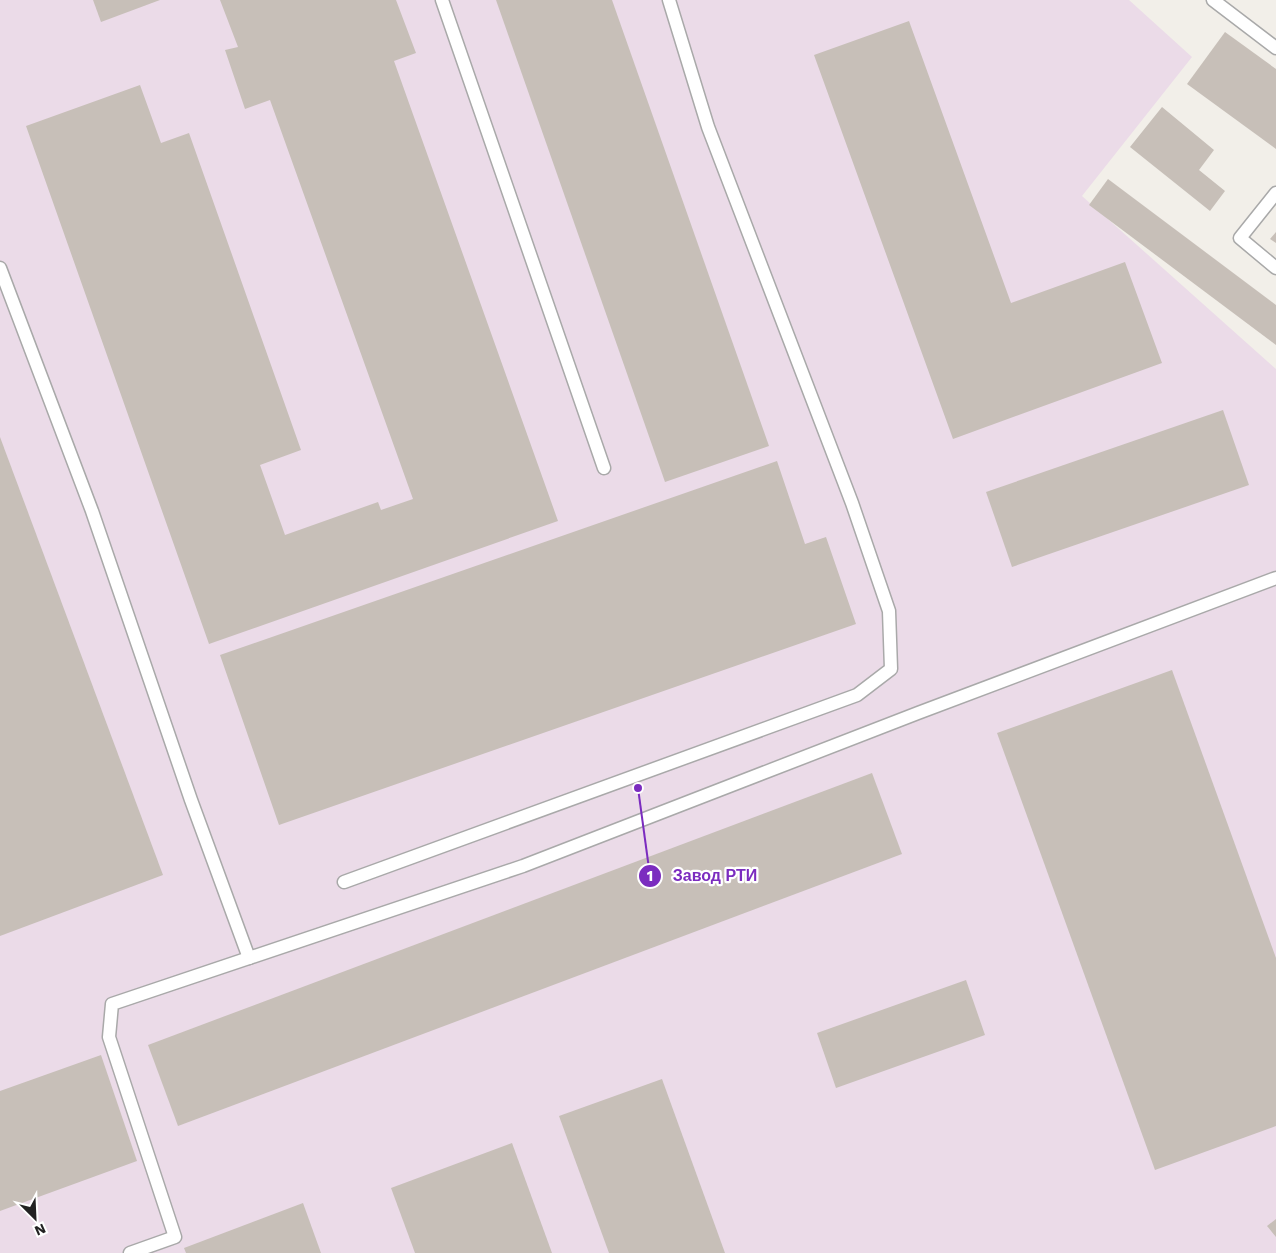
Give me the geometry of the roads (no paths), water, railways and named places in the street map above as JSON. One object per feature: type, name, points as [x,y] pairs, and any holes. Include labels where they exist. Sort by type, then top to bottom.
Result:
[{"type":"lane","points":[[442,0],[604,468]]},
{"type":"lane","points":[[344,882],[857,695],[891,669],[888,611],[852,503],[708,127],[669,0]]},
{"type":"lane","points":[[1213,0],[1276,48]]},
{"type":"lane","points":[[1276,193],[1240,238],[1276,268]]},
{"type":"lane","points":[[0,268],[92,511],[190,800],[249,958]]},
{"type":"lane","points":[[130,1253],[174,1237],[109,1037],[112,1004],[523,866],[918,713],[1276,578]]},
{"type":"place","name":"Завод РТИ","points":[[638,788]]}]
